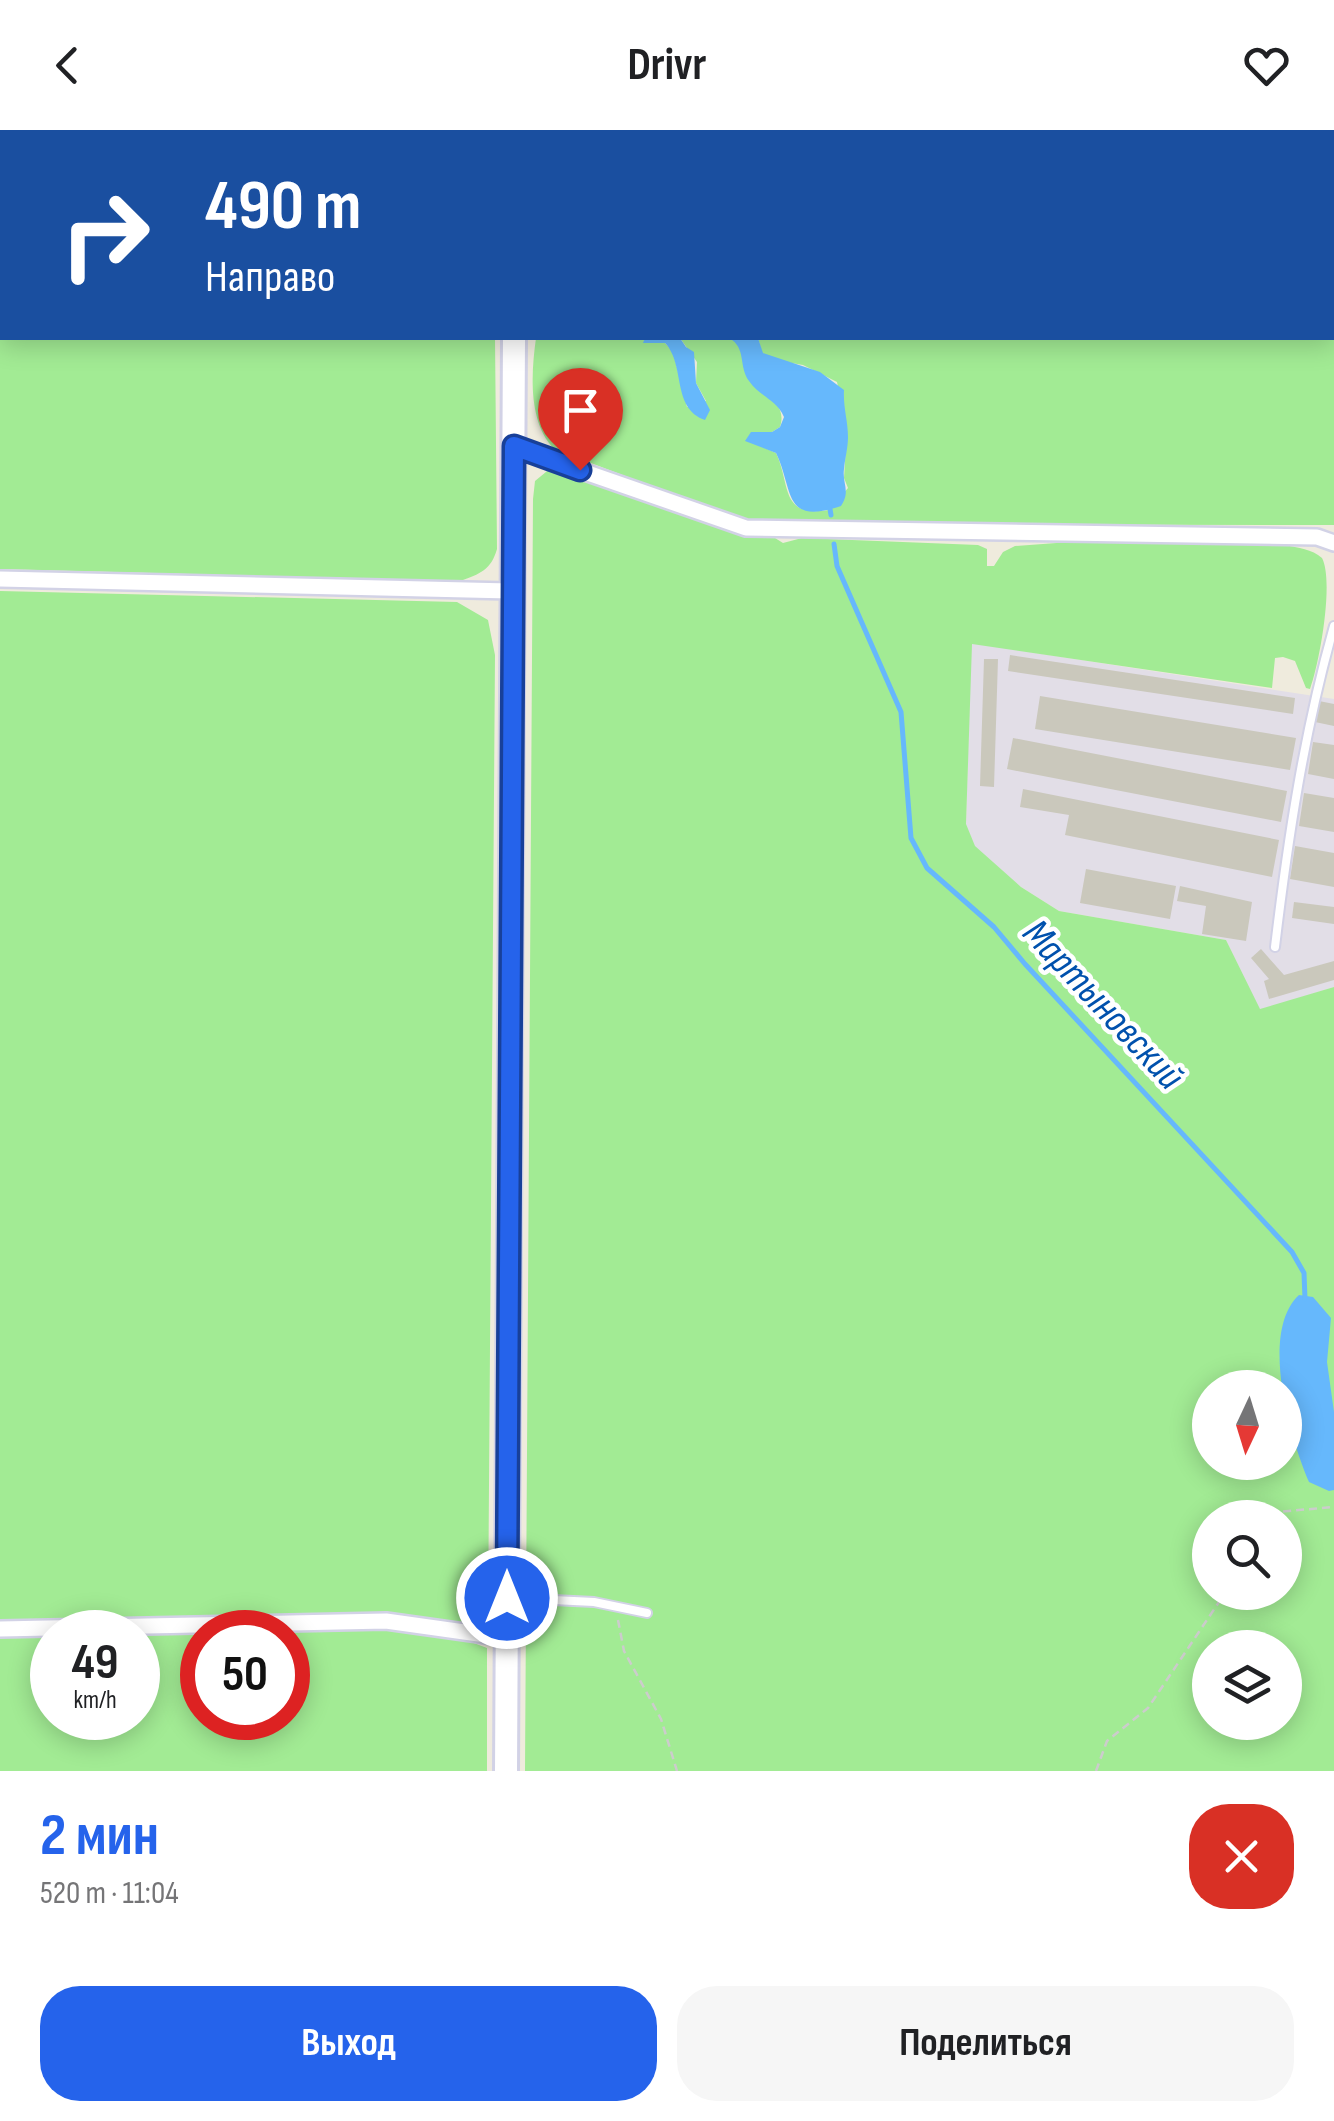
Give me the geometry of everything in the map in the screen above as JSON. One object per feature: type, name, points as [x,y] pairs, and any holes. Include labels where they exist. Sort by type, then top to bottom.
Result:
[{"type":"main road","points":[[506,1771],[514,340]]},
{"type":"street","points":[[514,446],[746,528],[1317,537],[1334,544]]},
{"type":"street","points":[[0,579],[514,591]]},
{"type":"street","points":[[0,1628],[386,1621],[507,1638]]},
{"type":"lane","points":[[1275,947],[1307,727],[1334,626]]},
{"type":"lane","points":[[507,1598],[594,1602],[647,1613]]},
{"type":"path","points":[[1302,1509],[1334,1506]]},
{"type":"path","points":[[616,1607],[624,1651],[661,1719],[677,1771]]},
{"type":"path","points":[[1096,1771],[1107,1741],[1148,1708],[1214,1610]]},
{"type":"shaded area","points":[[971,643],[1334,699],[1334,987],[1260,1010],[1226,940],[1059,911],[1021,887],[974,846],[966,825]]},
{"type":"green space","points":[[0,340],[495,340],[497,549],[488,567],[479,573],[460,581],[0,569]]},
{"type":"green space","points":[[536,340],[665,343],[673,352],[687,407],[706,401],[696,383],[697,362],[681,340],[734,340],[750,377],[781,412],[780,427],[772,432],[751,432],[756,444],[776,453],[794,504],[813,511],[829,510],[848,488],[844,478],[847,428],[837,382],[803,365],[762,353],[759,340],[1334,340],[1334,525],[801,524],[741,520],[554,449],[536,412]]},
{"type":"green space","points":[[552,467],[723,529],[775,538],[783,543],[802,538],[978,545],[987,549],[987,566],[994,566],[1003,552],[1015,546],[1070,542],[1285,545],[1322,558],[1326,602],[1310,689],[1306,688],[1295,661],[1283,657],[1275,658],[1272,688],[972,644],[966,824],[975,846],[1021,887],[1059,911],[1226,940],[1260,1009],[1334,987],[1334,1771],[525,1771],[535,481]]},
{"type":"green space","points":[[0,591],[457,602],[488,620],[495,655],[488,1625],[386,1613],[310,1615],[310,1610],[180,1610],[180,1617],[160,1618],[160,1610],[30,1610],[30,1620],[0,1621]]},
{"type":"green space","points":[[384,1627],[463,1639],[487,1648],[487,1771],[0,1771],[0,1634],[30,1633],[30,1740],[160,1740],[160,1631],[180,1631],[180,1740],[310,1740],[310,1628]]},
{"type":"water","points":[[681,340],[694,352],[696,383],[710,410],[705,420],[687,406],[665,343],[643,343]]},
{"type":"water","points":[[732,340],[759,340],[763,353],[820,372],[844,390],[848,437],[846,488],[841,506],[822,511],[799,508],[776,453],[745,441],[751,432],[772,432],[780,427],[784,417],[749,381]]},
{"type":"water","points":[[1299,1295],[1313,1297],[1331,1318],[1327,1362],[1334,1412],[1334,1490],[1309,1482],[1302,1462],[1302,1370],[1281,1370],[1281,1334],[1287,1312]]},
{"type":"building","points":[[1010,655],[1295,698],[1293,714],[1008,671]]},
{"type":"building","points":[[984,659],[998,659],[994,787],[980,786]]},
{"type":"building","points":[[1040,696],[1296,738],[1290,770],[1035,729]]},
{"type":"building","points":[[1319,701],[1334,704],[1334,726],[1315,722]]},
{"type":"building","points":[[1013,738],[1287,791],[1281,822],[1007,769]]},
{"type":"building","points":[[1313,742],[1334,745],[1334,779],[1308,774]]},
{"type":"building","points":[[1023,789],[1279,840],[1272,877],[1065,835],[1069,815],[1020,807]]},
{"type":"building","points":[[1304,793],[1334,798],[1334,832],[1299,826]]},
{"type":"building","points":[[1295,846],[1334,853],[1334,887],[1290,879]]},
{"type":"building","points":[[1086,869],[1176,886],[1170,919],[1080,903]]},
{"type":"building","points":[[1180,886],[1252,902],[1246,941],[1202,934],[1206,906],[1177,901]]},
{"type":"building","points":[[1294,902],[1334,907],[1334,924],[1292,918]]},
{"type":"building","points":[[1261,949],[1284,975],[1334,961],[1334,980],[1269,999],[1264,981],[1269,979],[1251,958]]},
{"type":"waterway","name":"Мартыновский","points":[[829,503],[831,515]]},
{"type":"waterway","name":"Мартыновский","points":[[834,544],[837,566],[901,712],[911,838],[927,868],[994,927],[1292,1252],[1304,1273],[1305,1299]]},
{"type":"route","points":[[507,1598],[514,446],[580,470]]}]
